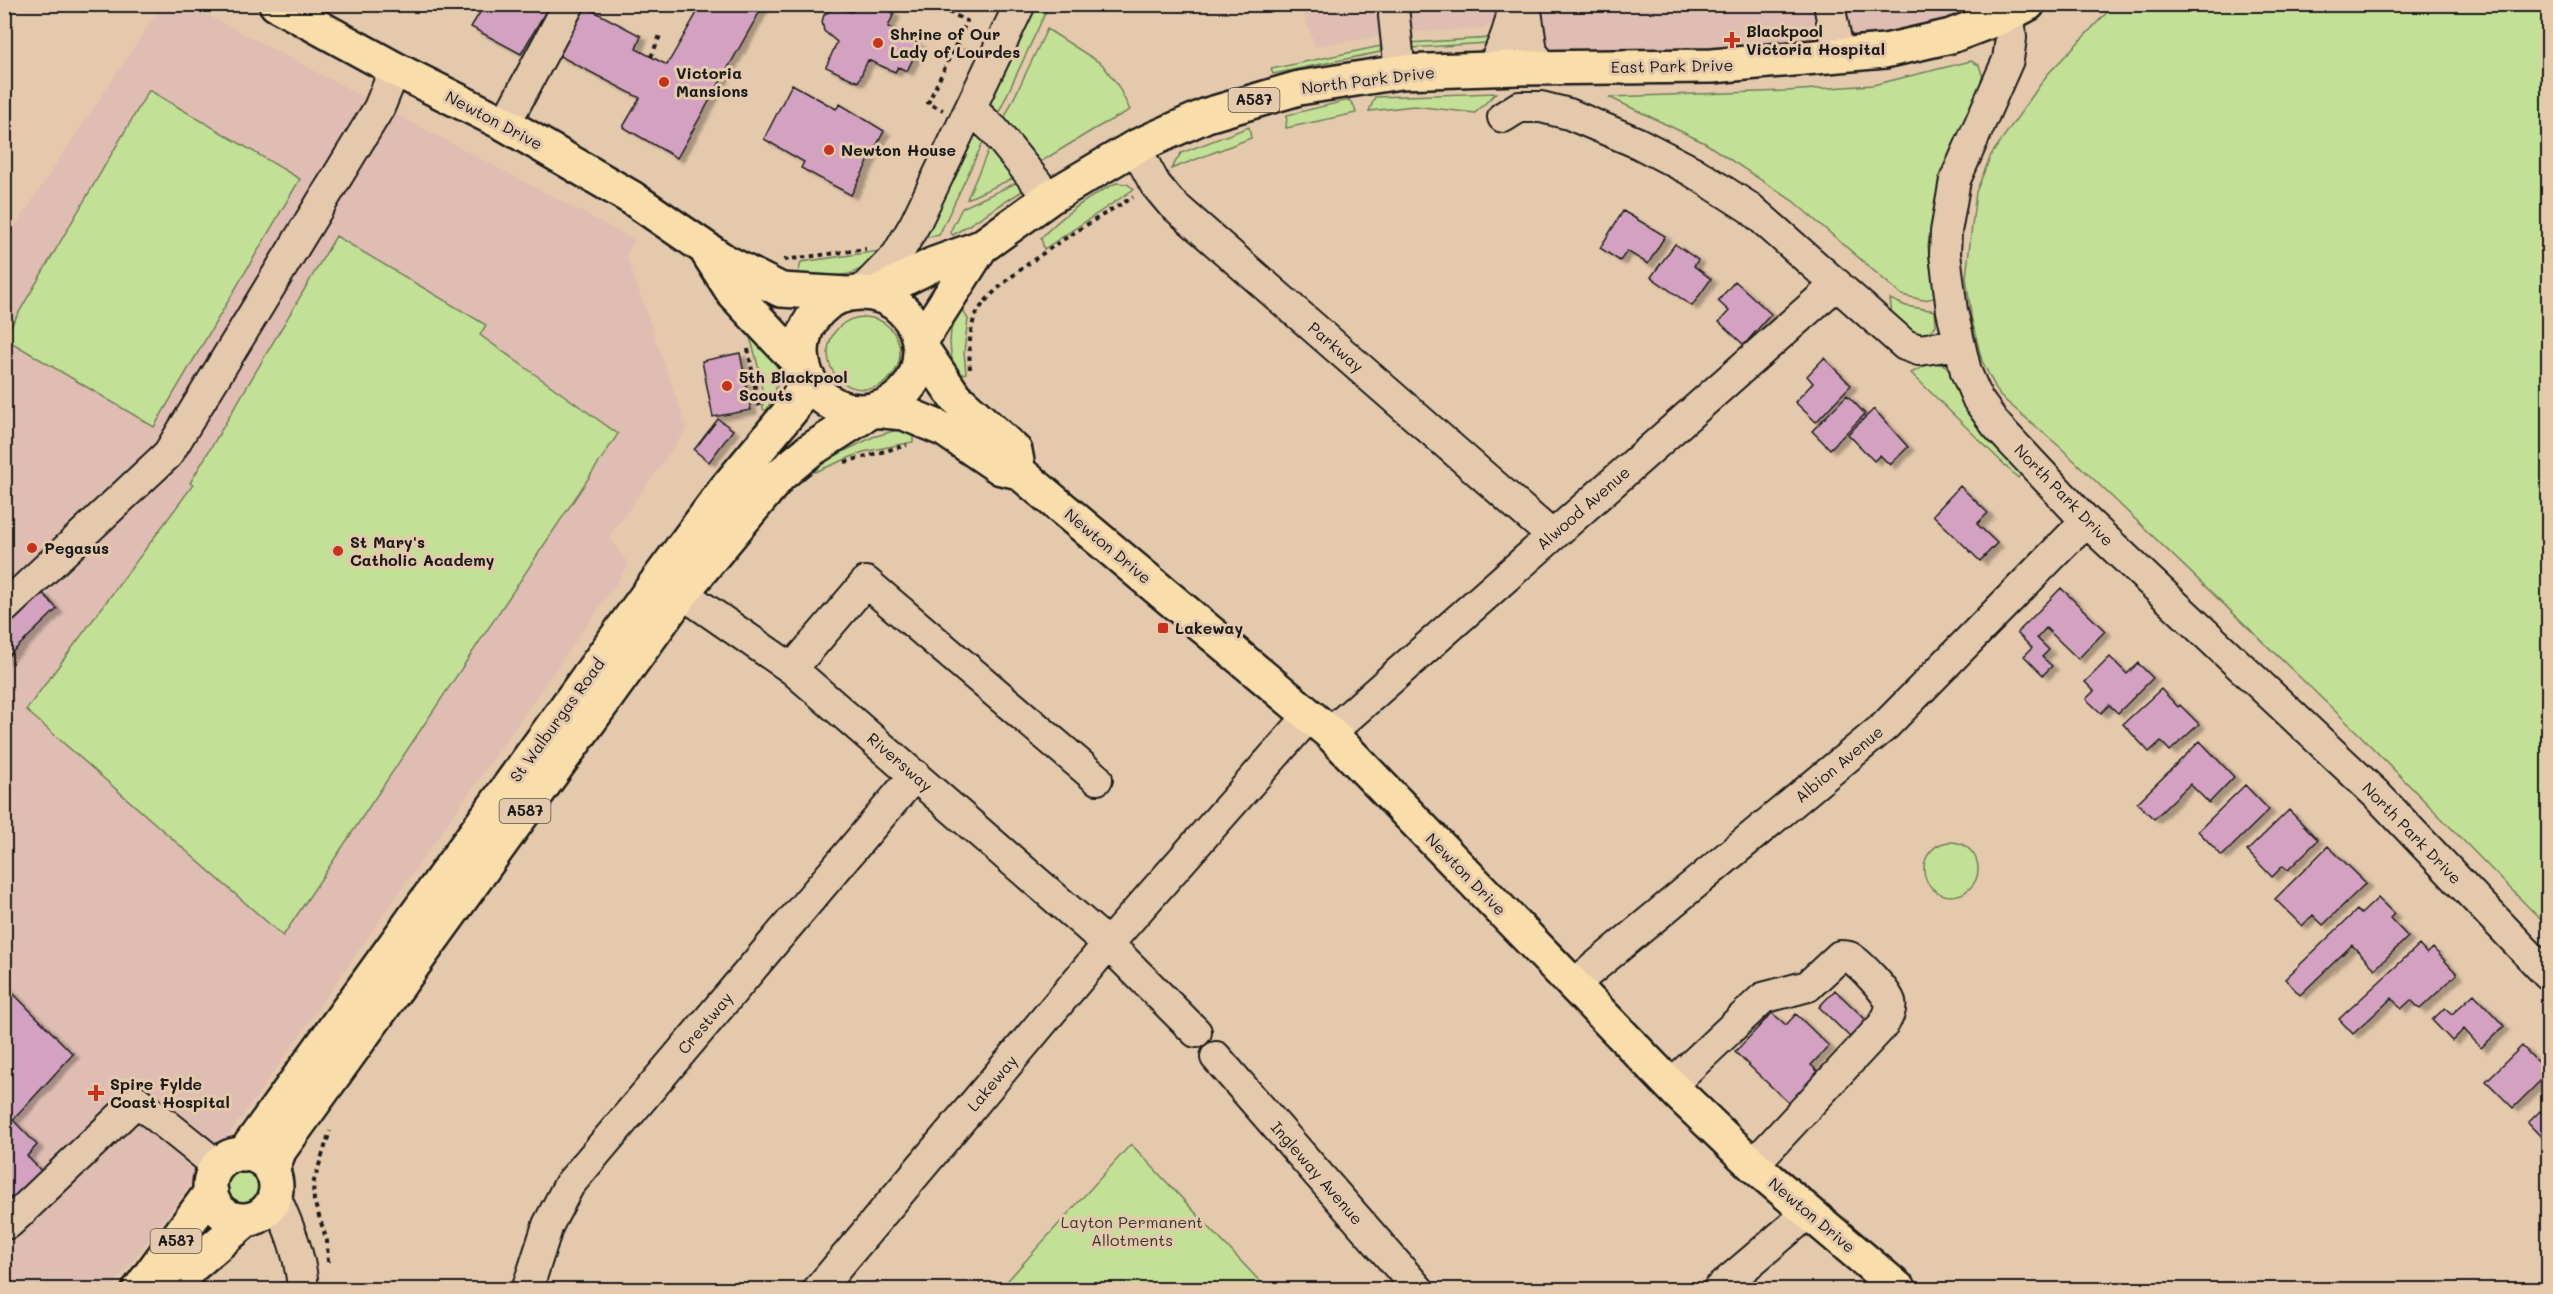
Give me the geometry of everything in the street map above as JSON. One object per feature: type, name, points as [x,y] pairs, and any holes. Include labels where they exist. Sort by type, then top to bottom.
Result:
[{"type":"main road","name":"Newton Drive","points":[[276,4],[395,69],[505,124],[632,198],[724,261],[781,290],[860,294]]},
{"type":"main road","name":"East Park Drive","points":[[1544,68],[1712,66],[1839,56],[1919,45],[2018,9]]},
{"type":"main road","name":"North Park Drive","points":[[860,294],[981,247],[1049,198],[1135,147],[1207,116],[1299,88],[1400,72],[1544,68]]},
{"type":"main road","name":"North Park Drive","points":[[919,344],[981,247]]},
{"type":"main road","name":"Newton Drive","points":[[705,249],[734,294],[805,371]]},
{"type":"main road","points":[[860,294],[901,308],[913,325],[919,344],[919,365],[907,389],[896,400],[873,410],[859,411],[833,405],[813,387],[805,371],[802,343],[809,322],[825,305],[860,294]]},
{"type":"main road","name":"Newton Drive","points":[[919,344],[954,397],[1015,452],[1019,472]]},
{"type":"main road","name":"St Walburgas Road","points":[[139,1290],[646,595],[724,490],[792,409],[800,394],[805,371]]},
{"type":"main road","name":"Newton Drive","points":[[873,410],[904,412],[945,430],[1001,468],[1019,472],[1320,724],[1671,1085],[1753,1165],[1900,1290]]},
{"type":"main road","name":"St Walburgas Road","points":[[173,1290],[191,1267],[261,1202],[279,1151],[682,593],[767,489],[795,462],[873,410]]},
{"type":"main road","points":[[255,1157],[263,1162],[261,1202],[234,1219],[223,1213],[215,1204],[224,1171],[255,1157]]},
{"type":"street","points":[[505,124],[569,4]]},
{"type":"street","points":[[860,294],[897,255],[968,115],[1020,4]]},
{"type":"street","points":[[1492,69],[1507,33],[1513,14],[1513,4]]},
{"type":"street","points":[[1525,4],[1532,51],[1544,68]]},
{"type":"street","points":[[1829,4],[1839,56]]},
{"type":"street","name":"East Park Drive","points":[[1959,344],[1947,278],[1946,232],[1956,180],[2008,60],[2018,9]]},
{"type":"street","points":[[1394,16],[1400,72]]},
{"type":"street","points":[[4,608],[168,454],[379,108],[395,69]]},
{"type":"street","points":[[1503,117],[1519,107],[1541,107],[1569,114],[1628,139],[1692,171],[1750,208],[1905,345],[1919,350],[1959,344]]},
{"type":"street","points":[[968,115],[994,130],[1049,198]]},
{"type":"street","name":"Parkway","points":[[1135,147],[1155,184],[1170,202],[1551,535]]},
{"type":"street","name":"Alwood Avenue","points":[[1320,724],[1551,535],[1838,284]]},
{"type":"street","name":"North Park Drive","points":[[1959,344],[1966,372],[1978,400],[1996,425],[2086,521],[2376,794],[2548,975]]},
{"type":"street","name":"Albion Avenue","points":[[1573,985],[1885,726],[2086,521]]},
{"type":"street","points":[[792,669],[866,582],[1096,779]]},
{"type":"street","name":"Riversway","points":[[682,593],[792,669],[1108,944]]},
{"type":"street","name":"Lakeway","points":[[818,1290],[1108,944],[1320,724]]},
{"type":"street","name":"Crestway","points":[[527,1290],[548,1225],[569,1185],[915,775]]},
{"type":"street","points":[[1108,944],[1196,1032]]},
{"type":"street","points":[[1671,1085],[1763,998],[1808,986],[1840,956],[1848,956],[1857,963],[1888,995],[1891,1005],[1889,1015],[1753,1165]]},
{"type":"street","name":"Ingleway Avenue","points":[[1216,1057],[1419,1290]]},
{"type":"street","points":[[4,1223],[9,1223],[137,1101],[224,1171]]},
{"type":"street","points":[[261,1202],[294,1239],[311,1276]]},
{"type":"street","points":[[1718,1290],[1808,1213]]},
{"type":"path","points":[[932,4],[967,21],[928,103],[968,115]]},
{"type":"path","points":[[651,57],[661,33]]},
{"type":"path","points":[[970,375],[970,341],[975,318],[990,297],[1081,227],[1155,184]]},
{"type":"path","points":[[778,259],[841,254],[870,248]]},
{"type":"path","points":[[747,344],[760,412]]},
{"type":"path","points":[[844,463],[912,444]]},
{"type":"path","points":[[311,1276],[327,1241],[314,1201],[313,1184],[331,1129]]},
{"type":"shaded area","points":[[1513,4],[1486,28],[1405,33],[1315,46],[1301,5]]},
{"type":"shaded area","name":"St Mary's Catholic Academy","points":[[162,5],[189,5],[635,240],[626,254],[687,429],[609,537],[629,565],[242,1117],[111,1289],[5,1289],[5,241]]},
{"type":"shaded area","name":"Blackpool Victoria Hospital","points":[[1525,5],[2028,5],[1951,36],[1544,68]]},
{"type":"green space","points":[[1033,5],[1049,5],[998,114],[988,100]]},
{"type":"green space","points":[[2114,5],[2548,5],[2548,927],[2360,735],[2060,447],[2000,396],[1982,361],[1972,321],[1966,277],[1976,192],[1991,155],[2047,75]]},
{"type":"green space","points":[[1047,29],[1102,64],[1117,84],[1130,110],[1037,164],[1003,121]]},
{"type":"green space","points":[[1493,38],[1487,43],[1411,48],[1409,43]]},
{"type":"green space","points":[[1381,46],[1380,52],[1273,74],[1271,69]]},
{"type":"green space","points":[[1971,61],[1979,65],[1983,78],[1980,94],[1963,126],[1938,187],[1928,246],[1934,298],[1923,300],[1902,295],[1793,201],[1705,143],[1609,97],[1787,91],[1873,85]]},
{"type":"green space","points":[[149,90],[300,179],[154,427],[4,338]]},
{"type":"green space","points":[[1496,93],[1475,113],[1414,106],[1369,111],[1375,97]]},
{"type":"green space","points":[[1349,100],[1356,113],[1286,128],[1287,115]]},
{"type":"green space","points":[[1249,127],[1251,138],[1171,169],[1181,153]]},
{"type":"green space","points":[[974,129],[986,136],[939,235],[923,238]]},
{"type":"green space","points":[[992,142],[1016,177],[967,199]]},
{"type":"green space","points":[[1020,181],[1024,190],[953,235],[950,232],[962,208]]},
{"type":"green space","points":[[1116,183],[1127,184],[1134,189],[1044,249],[1041,238],[1058,221],[1085,201]]},
{"type":"green space","points":[[336,236],[486,325],[480,335],[618,434],[283,936],[26,710],[193,485],[190,483]]},
{"type":"green space","points":[[887,250],[866,267],[846,274],[825,276],[798,274],[801,262]]},
{"type":"green space","points":[[1890,299],[1906,306],[1935,311],[1936,325],[1928,335],[1914,338],[1893,323]]},
{"type":"green space","points":[[959,305],[968,319],[964,352],[966,373],[957,377],[950,341],[952,324]]},
{"type":"green space","points":[[864,317],[884,323],[894,333],[900,353],[894,373],[884,383],[864,389],[844,383],[834,373],[828,353],[834,333],[844,323]]},
{"type":"green space","points":[[744,322],[776,363],[778,383],[766,411],[763,409],[758,364]]},
{"type":"green space","points":[[1933,362],[1946,366],[1954,376],[2022,473],[2018,478],[1911,373]]},
{"type":"green space","points":[[897,430],[913,433],[913,442],[863,452],[815,472],[812,467],[873,437]]},
{"type":"green space","points":[[1946,842],[1956,842],[1966,846],[1974,854],[1978,869],[1974,884],[1966,892],[1956,896],[1946,896],[1936,892],[1928,884],[1924,874],[1924,864],[1928,854],[1936,846]]},
{"type":"green space","name":"Layton Permanent Allotments","points":[[1131,1144],[1267,1289],[1000,1289]]},
{"type":"green space","points":[[243,1168],[251,1169],[257,1174],[262,1180],[262,1196],[257,1202],[251,1207],[243,1208],[235,1207],[229,1202],[224,1196],[223,1188],[224,1180],[229,1174],[235,1169]]},
{"type":"building","points":[[485,4],[550,4],[521,54],[471,27]]},
{"type":"building","name":"Victoria Mansions","points":[[702,4],[764,4],[677,158],[623,127],[640,98],[556,54],[586,7],[641,36],[636,49],[667,65]]},
{"type":"building","name":"Shrine of Our Lady of Lourdes","points":[[856,4],[874,4],[894,13],[888,27],[920,44],[907,71],[898,67],[895,72],[868,60],[858,82],[826,67],[837,42],[824,31],[822,22],[824,15],[834,8],[852,12]]},
{"type":"building","name":"Newton House","points":[[792,84],[836,109],[840,104],[884,131],[851,195],[801,168],[804,162],[764,139]]},
{"type":"building","points":[[1623,211],[1665,236],[1648,264],[1627,251],[1620,261],[1600,248]]},
{"type":"building","points":[[1675,244],[1698,260],[1694,266],[1711,279],[1692,306],[1651,277]]},
{"type":"building","points":[[1735,281],[1771,314],[1744,345],[1719,322],[1729,311],[1718,301]]},
{"type":"building","name":"5th Blackpool Scouts","points":[[740,353],[751,410],[713,417],[702,361]]},
{"type":"building","points":[[1824,358],[1851,385],[1816,422],[1795,402],[1813,383],[1807,376]]},
{"type":"building","points":[[1847,395],[1865,414],[1830,449],[1812,431]]},
{"type":"building","points":[[1874,409],[1908,447],[1890,465],[1880,455],[1874,461],[1848,434]]},
{"type":"building","points":[[718,419],[733,430],[709,462],[694,450]]},
{"type":"building","points":[[1960,486],[1988,513],[1977,524],[1997,543],[1980,561],[1933,515]]},
{"type":"building","points":[[2061,588],[2105,631],[2078,659],[2046,628],[2037,638],[2049,650],[2042,657],[2052,666],[2043,675],[2024,656],[2032,648],[2017,633]]},
{"type":"building","points":[[42,592],[57,609],[4,660],[4,627]]},
{"type":"building","points":[[2110,657],[2127,674],[2138,663],[2153,678],[2118,713],[2109,705],[2101,713],[2086,699],[2094,691],[2085,682]]},
{"type":"building","points":[[2161,689],[2199,724],[2170,751],[2161,741],[2149,752],[2123,724]]},
{"type":"building","points":[[2200,741],[2234,777],[2209,803],[2190,784],[2154,819],[2137,803]]},
{"type":"building","points":[[2245,785],[2269,810],[2222,856],[2198,831]]},
{"type":"building","points":[[2289,810],[2318,840],[2288,870],[2283,866],[2272,877],[2247,851]]},
{"type":"building","points":[[2328,846],[2366,883],[2323,925],[2313,915],[2302,926],[2275,899]]},
{"type":"building","points":[[2378,898],[2394,914],[2390,918],[2408,937],[2375,969],[2352,945],[2300,995],[2285,979],[2357,910],[2361,914]]},
{"type":"building","points":[[2419,945],[2427,954],[2433,948],[2457,974],[2420,1009],[2411,1000],[2401,1009],[2392,998],[2353,1034],[2339,1019]]},
{"type":"building","points":[[4,984],[73,1054],[13,1120],[37,1145],[27,1156],[46,1176],[12,1199],[4,1191]]},
{"type":"building","points":[[1835,990],[1868,1022],[1852,1039],[1819,1007]]},
{"type":"building","points":[[2474,994],[2504,1026],[2481,1048],[2464,1029],[2452,1041],[2432,1020],[2445,1008],[2452,1014]]},
{"type":"building","points":[[1772,1013],[1786,1025],[1796,1014],[1829,1046],[1811,1065],[1827,1080],[1797,1111],[1735,1052]]},
{"type":"building","points":[[2522,1046],[2548,1073],[2513,1108],[2486,1081]]},
{"type":"building","points":[[2540,1111],[2544,1116],[2548,1112],[2548,1144],[2528,1123]]},
{"type":"place","name":"Blackpool Victoria Hospital","points":[[1732,40]]},
{"type":"place","name":"Shrine of Our Lady of Lourdes","points":[[878,43]]},
{"type":"place","name":"Victoria Mansions","points":[[664,82]]},
{"type":"place","name":"Newton House","points":[[829,150]]},
{"type":"place","name":"5th Blackpool Scouts","points":[[727,386]]},
{"type":"place","name":"Pegasus","points":[[32,548]]},
{"type":"place","name":"St Mary's Catholic Academy","points":[[338,551]]},
{"type":"place","name":"Lakeway","points":[[1163,628]]},
{"type":"place","name":"Spire Fylde Coast Hospital","points":[[96,1093]]}]
